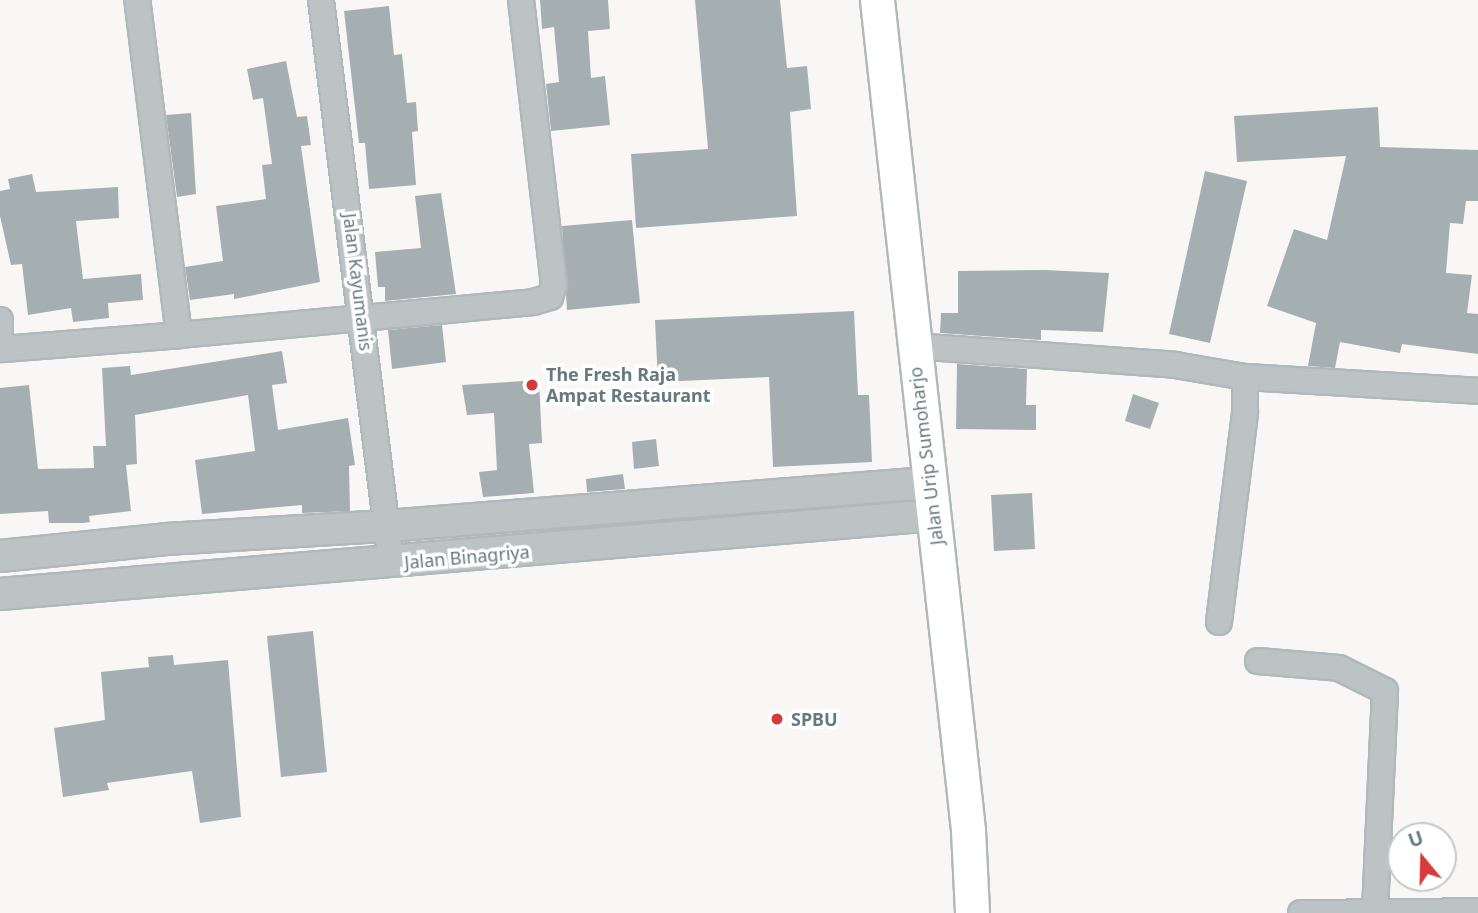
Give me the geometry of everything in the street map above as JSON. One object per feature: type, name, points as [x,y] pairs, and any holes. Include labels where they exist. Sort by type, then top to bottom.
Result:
[{"type":"main road","name":"Jalan Urip Sumoharjo","points":[[877,0],[927,483],[934,515],[968,830],[972,913]]},
{"type":"street","points":[[138,0],[179,335]]},
{"type":"street","name":"Jalan Kayumanis","points":[[321,0],[391,563]]},
{"type":"street","points":[[0,320],[2,349],[533,302],[550,296],[554,285],[521,0]]},
{"type":"street","points":[[913,346],[1175,365],[1245,377],[1478,391]]},
{"type":"street","points":[[1219,622],[1245,412],[1245,377]]},
{"type":"street","points":[[0,556],[166,539],[387,526],[927,483]]},
{"type":"street","points":[[543,513],[546,550]]},
{"type":"street","name":"Jalan Binagriya","points":[[0,594],[546,550],[934,515]]},
{"type":"street","points":[[165,580],[166,539]]},
{"type":"street","points":[[1258,661],[1339,668],[1379,687],[1387,696],[1375,912]]},
{"type":"street","points":[[1301,913],[1478,911]]},
{"type":"building","points":[[540,0],[608,0],[610,29],[588,31],[591,78],[605,76],[610,125],[551,131],[546,84],[559,82],[554,27],[542,29]]},
{"type":"building","points":[[695,0],[780,0],[787,68],[807,66],[811,109],[790,112],[797,216],[636,228],[631,154],[708,149]]},
{"type":"building","points":[[389,6],[394,55],[402,54],[407,103],[416,102],[418,131],[412,132],[416,185],[369,189],[365,143],[359,143],[344,11]]},
{"type":"building","points":[[286,61],[297,117],[307,116],[311,145],[301,146],[320,282],[234,299],[234,294],[190,300],[185,267],[223,261],[216,206],[266,199],[262,165],[272,164],[263,98],[253,100],[247,69]]},
{"type":"building","points":[[1378,107],[1380,147],[1478,150],[1478,201],[1466,201],[1463,224],[1450,223],[1446,273],[1472,275],[1467,313],[1478,314],[1478,354],[1402,344],[1400,353],[1340,342],[1335,368],[1308,366],[1316,323],[1267,306],[1294,229],[1327,240],[1346,156],[1237,162],[1234,116]]},
{"type":"building","points":[[191,113],[196,194],[177,197],[166,115]]},
{"type":"building","points":[[1205,171],[1247,181],[1210,343],[1169,334]]},
{"type":"building","points":[[32,174],[36,192],[118,187],[119,218],[76,221],[83,279],[141,274],[143,300],[108,303],[109,318],[73,322],[71,308],[28,315],[22,264],[11,265],[0,216],[0,191],[10,189],[8,179]]},
{"type":"building","points":[[441,193],[456,294],[385,301],[385,287],[378,287],[375,252],[421,248],[415,196]]},
{"type":"building","points":[[632,220],[640,303],[567,310],[562,226]]},
{"type":"building","points":[[1045,270],[1109,273],[1103,332],[1041,330],[1041,340],[940,333],[941,313],[958,313],[958,271]]},
{"type":"building","points":[[854,311],[858,395],[869,395],[872,462],[773,467],[769,377],[658,382],[655,320]]},
{"type":"building","points":[[442,325],[446,362],[392,369],[388,330]]},
{"type":"building","points":[[282,351],[287,383],[272,385],[278,430],[348,418],[355,465],[349,466],[350,511],[302,513],[302,505],[202,514],[195,460],[255,451],[248,395],[135,415],[137,464],[126,465],[131,511],[89,516],[90,522],[83,523],[49,523],[48,511],[0,514],[0,388],[29,385],[38,469],[94,468],[93,446],[106,446],[102,368],[130,366],[131,375]]},
{"type":"building","points":[[957,364],[1027,369],[1026,405],[1036,405],[1036,430],[956,429]]},
{"type":"building","points":[[539,380],[542,443],[529,444],[534,493],[483,497],[479,472],[497,470],[494,413],[467,415],[462,385]]},
{"type":"building","points":[[1133,394],[1159,403],[1150,429],[1125,421]]},
{"type":"building","points":[[656,439],[659,466],[634,469],[632,442]]},
{"type":"building","points":[[623,474],[625,489],[587,492],[586,479]]},
{"type":"building","points":[[1032,493],[1035,549],[994,551],[991,495]]},
{"type":"building","points":[[313,631],[327,772],[281,777],[267,636]]},
{"type":"building","points":[[173,655],[174,665],[228,660],[241,817],[200,823],[192,771],[107,783],[109,790],[63,797],[54,728],[105,720],[101,672],[149,667],[148,657]]},
{"type":"place","name":"The Fresh Raja Ampat Restaurant","points":[[532,385]]},
{"type":"place","name":"SPBU","points":[[777,719]]}]
